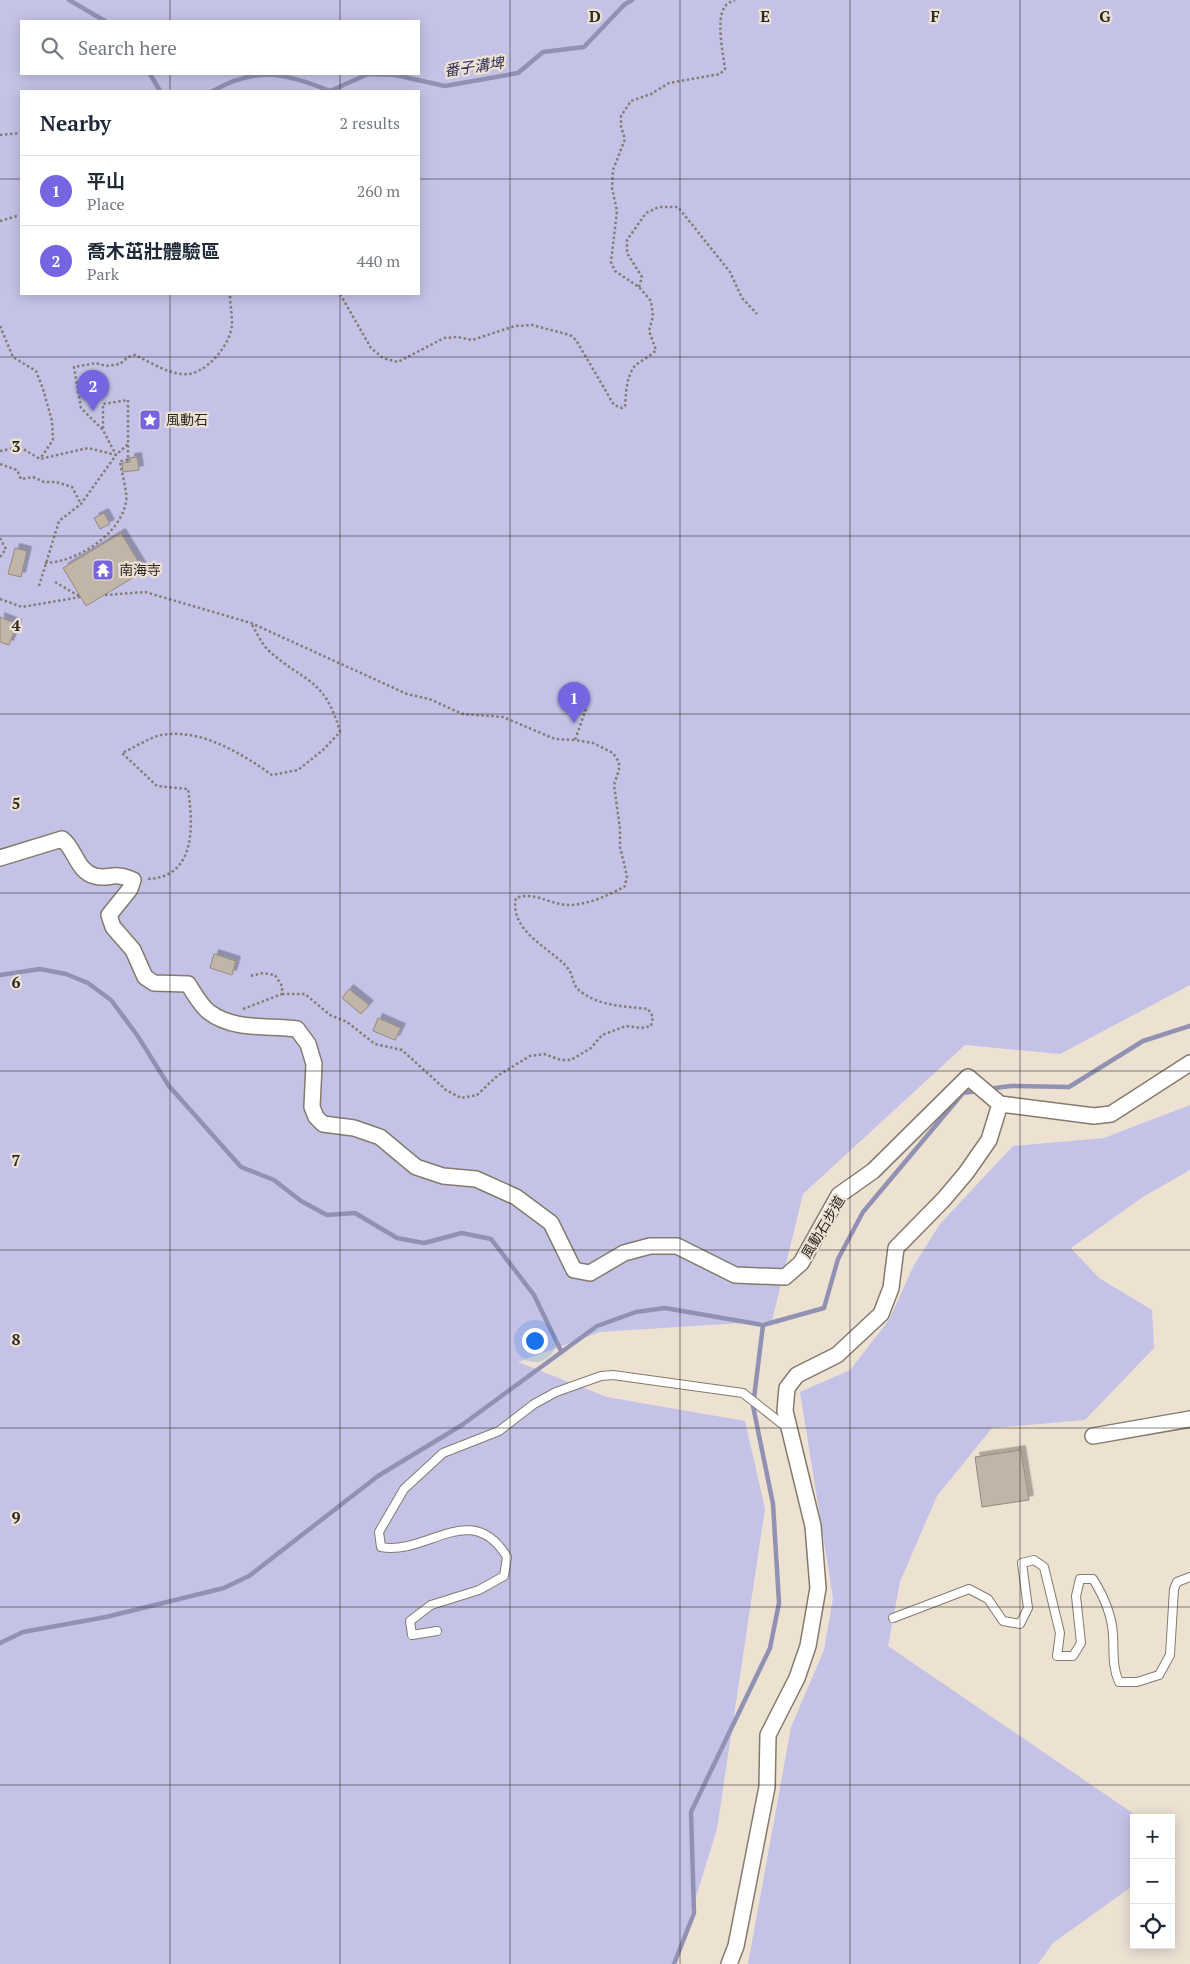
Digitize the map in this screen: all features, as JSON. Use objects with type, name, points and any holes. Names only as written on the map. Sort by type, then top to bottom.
[{"type":"street","points":[[0,858],[62,839],[70,845],[76,859],[85,870],[95,876],[120,874],[133,880]]},
{"type":"street","name":"風動石步道","points":[[133,880],[130,890],[109,914],[113,927],[133,950],[145,977],[154,983],[188,984],[208,1011],[218,1017],[246,1026],[297,1029],[308,1044],[314,1064],[312,1107],[316,1117],[323,1124],[354,1128],[380,1137],[416,1167],[443,1176],[476,1179],[516,1197],[551,1224],[574,1270],[590,1273],[624,1253],[650,1246],[677,1246],[735,1275],[785,1276],[801,1263],[839,1195],[873,1171],[968,1077],[1000,1104]]},
{"type":"street","points":[[729,1964],[736,1946],[767,1786],[768,1735],[797,1678],[805,1654],[818,1588],[813,1526],[785,1411],[787,1388],[797,1375],[837,1355],[881,1314],[891,1288],[896,1248],[944,1199],[966,1173],[989,1140],[1000,1104],[1094,1116],[1111,1114],[1190,1063]]},
{"type":"street","points":[[1092,1436],[1190,1419]]},
{"type":"lane","points":[[437,1631],[412,1635],[410,1621],[431,1605],[479,1590],[504,1576],[507,1557],[498,1543],[472,1529],[456,1530],[394,1549],[380,1546],[379,1532],[404,1489],[443,1453],[498,1431],[534,1404],[556,1392],[600,1376],[613,1375],[745,1394],[789,1429]]},
{"type":"lane","points":[[893,1618],[970,1589],[988,1599],[1003,1621],[1020,1624],[1028,1608],[1022,1563],[1034,1560],[1044,1567],[1056,1614],[1060,1633],[1057,1656],[1073,1656],[1081,1642],[1076,1596],[1080,1579],[1093,1579],[1102,1593],[1113,1632],[1114,1672],[1119,1682],[1137,1682],[1159,1675],[1170,1655],[1174,1588],[1177,1582],[1190,1578]]},
{"type":"path","points":[[341,295],[371,348],[382,358],[398,362],[444,338],[457,337],[472,340],[515,326],[532,325],[570,335],[576,340],[614,405],[622,408],[624,406],[626,386],[634,366],[648,359],[656,350],[649,331],[653,316],[651,301],[640,287],[615,271],[611,262],[617,211],[612,188],[613,170],[625,138],[621,127],[621,116],[631,101],[651,94],[669,83],[720,74],[725,70],[722,11],[726,5],[735,0]]},
{"type":"path","points":[[0,135],[20,133]]},
{"type":"path","points":[[640,287],[642,277],[627,252],[627,240],[646,213],[659,207],[678,207],[730,272],[742,298],[756,314]]},
{"type":"path","points":[[0,221],[17,216]]},
{"type":"path","points":[[116,455],[103,430],[81,408],[74,367],[96,363],[106,366],[120,364],[128,357],[135,355],[182,375],[201,369],[214,361],[230,332],[230,295]]},
{"type":"path","points":[[0,326],[13,357],[36,372],[43,388],[52,421],[53,440],[40,459]]},
{"type":"path","points":[[45,563],[62,562],[89,548],[116,529],[127,502],[120,460],[128,460],[128,400],[103,404],[103,430]]},
{"type":"path","points":[[39,586],[59,521],[81,504],[116,455],[129,443]]},
{"type":"path","points":[[0,451],[20,447],[40,459],[88,448],[116,455]]},
{"type":"path","points":[[0,464],[18,470],[22,480],[33,477],[44,482],[56,482],[72,487],[81,504]]},
{"type":"path","points":[[0,538],[6,549],[0,557]]},
{"type":"path","points":[[0,599],[22,607],[80,597],[55,582]]},
{"type":"path","points":[[106,595],[146,592],[251,623],[407,694],[429,699],[464,714],[503,717],[555,739],[593,743],[613,753],[619,762],[619,770],[614,784],[620,828],[620,847],[627,876],[625,886],[592,900],[569,905],[529,896],[516,898],[514,906],[527,934],[568,968],[575,988],[593,999],[648,1009],[653,1017],[651,1026],[641,1028],[626,1026],[602,1036],[592,1048],[571,1060],[561,1060],[544,1054],[530,1056],[497,1076],[477,1096],[460,1098],[446,1090],[402,1050],[375,1044],[348,1022],[330,1015],[305,994],[282,994],[265,1002],[218,1017]]},
{"type":"path","points":[[133,880],[158,879],[178,866],[190,845],[192,819],[188,789],[157,786],[122,753],[160,735],[184,735],[212,741],[251,760],[272,775],[298,770],[323,750],[340,732],[334,708],[318,686],[266,648],[251,623]]},
{"type":"path","points":[[575,740],[586,709]]},
{"type":"path","points":[[250,976],[275,975],[282,986],[282,994]]},
{"type":"shaded area","points":[[0,0],[1190,0],[1190,985],[1060,1054],[965,1045],[803,1194],[772,1321],[600,1332],[518,1362],[607,1397],[745,1421],[765,1509],[717,1829],[675,1964],[0,1964]]},
{"type":"shaded area","points":[[1190,1105],[1190,1170],[1143,1197],[1071,1248],[1099,1278],[1152,1310],[1154,1348],[1085,1420],[992,1428],[937,1496],[900,1582],[888,1646],[1134,1814],[1130,1814],[1130,1888],[1053,1943],[1038,1964],[748,1964],[791,1727],[824,1650],[833,1598],[800,1392],[850,1370],[889,1320],[914,1265],[940,1224],[1013,1146],[1104,1138]]},
{"type":"building","points":[[137,457],[139,470],[123,472],[122,463],[130,462],[130,458]]},
{"type":"building","points":[[104,513],[110,524],[100,529],[94,518]]},
{"type":"building","name":"南海寺","points":[[121,533],[144,571],[86,606],[63,568]]},
{"type":"building","points":[[15,548],[27,551],[21,577],[8,574]]},
{"type":"building","points":[[0,617],[17,624],[9,645],[0,642]]},
{"type":"building","points":[[214,954],[236,961],[232,975],[210,968]]},
{"type":"building","points":[[349,989],[369,1005],[361,1014],[342,998]]},
{"type":"building","points":[[378,1018],[401,1028],[395,1040],[373,1031]]},
{"type":"building","points":[[1021,1450],[1029,1500],[982,1507],[975,1457]]},
{"type":"waterway","name":"番子溝埤","points":[[69,0],[103,20]]},
{"type":"waterway","name":"番子溝埤","points":[[395,75],[445,86],[518,73],[543,52],[584,47],[624,5],[632,0]]},
{"type":"waterway","name":"番子溝埤","points":[[151,75],[159,90]]},
{"type":"waterway","name":"番子溝埤","points":[[215,90],[229,83],[257,75]]},
{"type":"waterway","name":"番子溝埤","points":[[257,75],[271,75]]},
{"type":"waterway","name":"番子溝埤","points":[[271,75],[285,76],[327,90]]},
{"type":"waterway","name":"番子溝埤","points":[[332,90],[366,75]]},
{"type":"waterway","points":[[0,975],[40,969],[66,974],[88,983],[111,1000],[137,1035],[169,1086],[241,1167],[274,1180],[301,1201],[327,1215],[355,1213],[397,1238],[424,1243],[462,1233],[491,1239],[534,1295],[561,1351]]},
{"type":"waterway","points":[[987,1089],[1011,1086],[1069,1087],[1143,1041],[1190,1026]]},
{"type":"waterway","points":[[0,1643],[23,1632],[106,1617],[224,1588],[249,1576],[378,1476],[462,1425],[597,1326],[636,1312],[665,1308],[763,1325],[824,1308],[838,1259],[863,1212],[963,1093],[977,1091]]},
{"type":"waterway","points":[[674,1964],[694,1913],[691,1812],[770,1648],[779,1603],[773,1504],[753,1406],[763,1325]]},
{"type":"place","name":"喬木茁壯體驗區","points":[[93,411]]},
{"type":"place","name":"風動石","points":[[150,420]]},
{"type":"place","name":"南海寺","points":[[103,570]]},
{"type":"place","name":"平山","points":[[574,723]]}]
